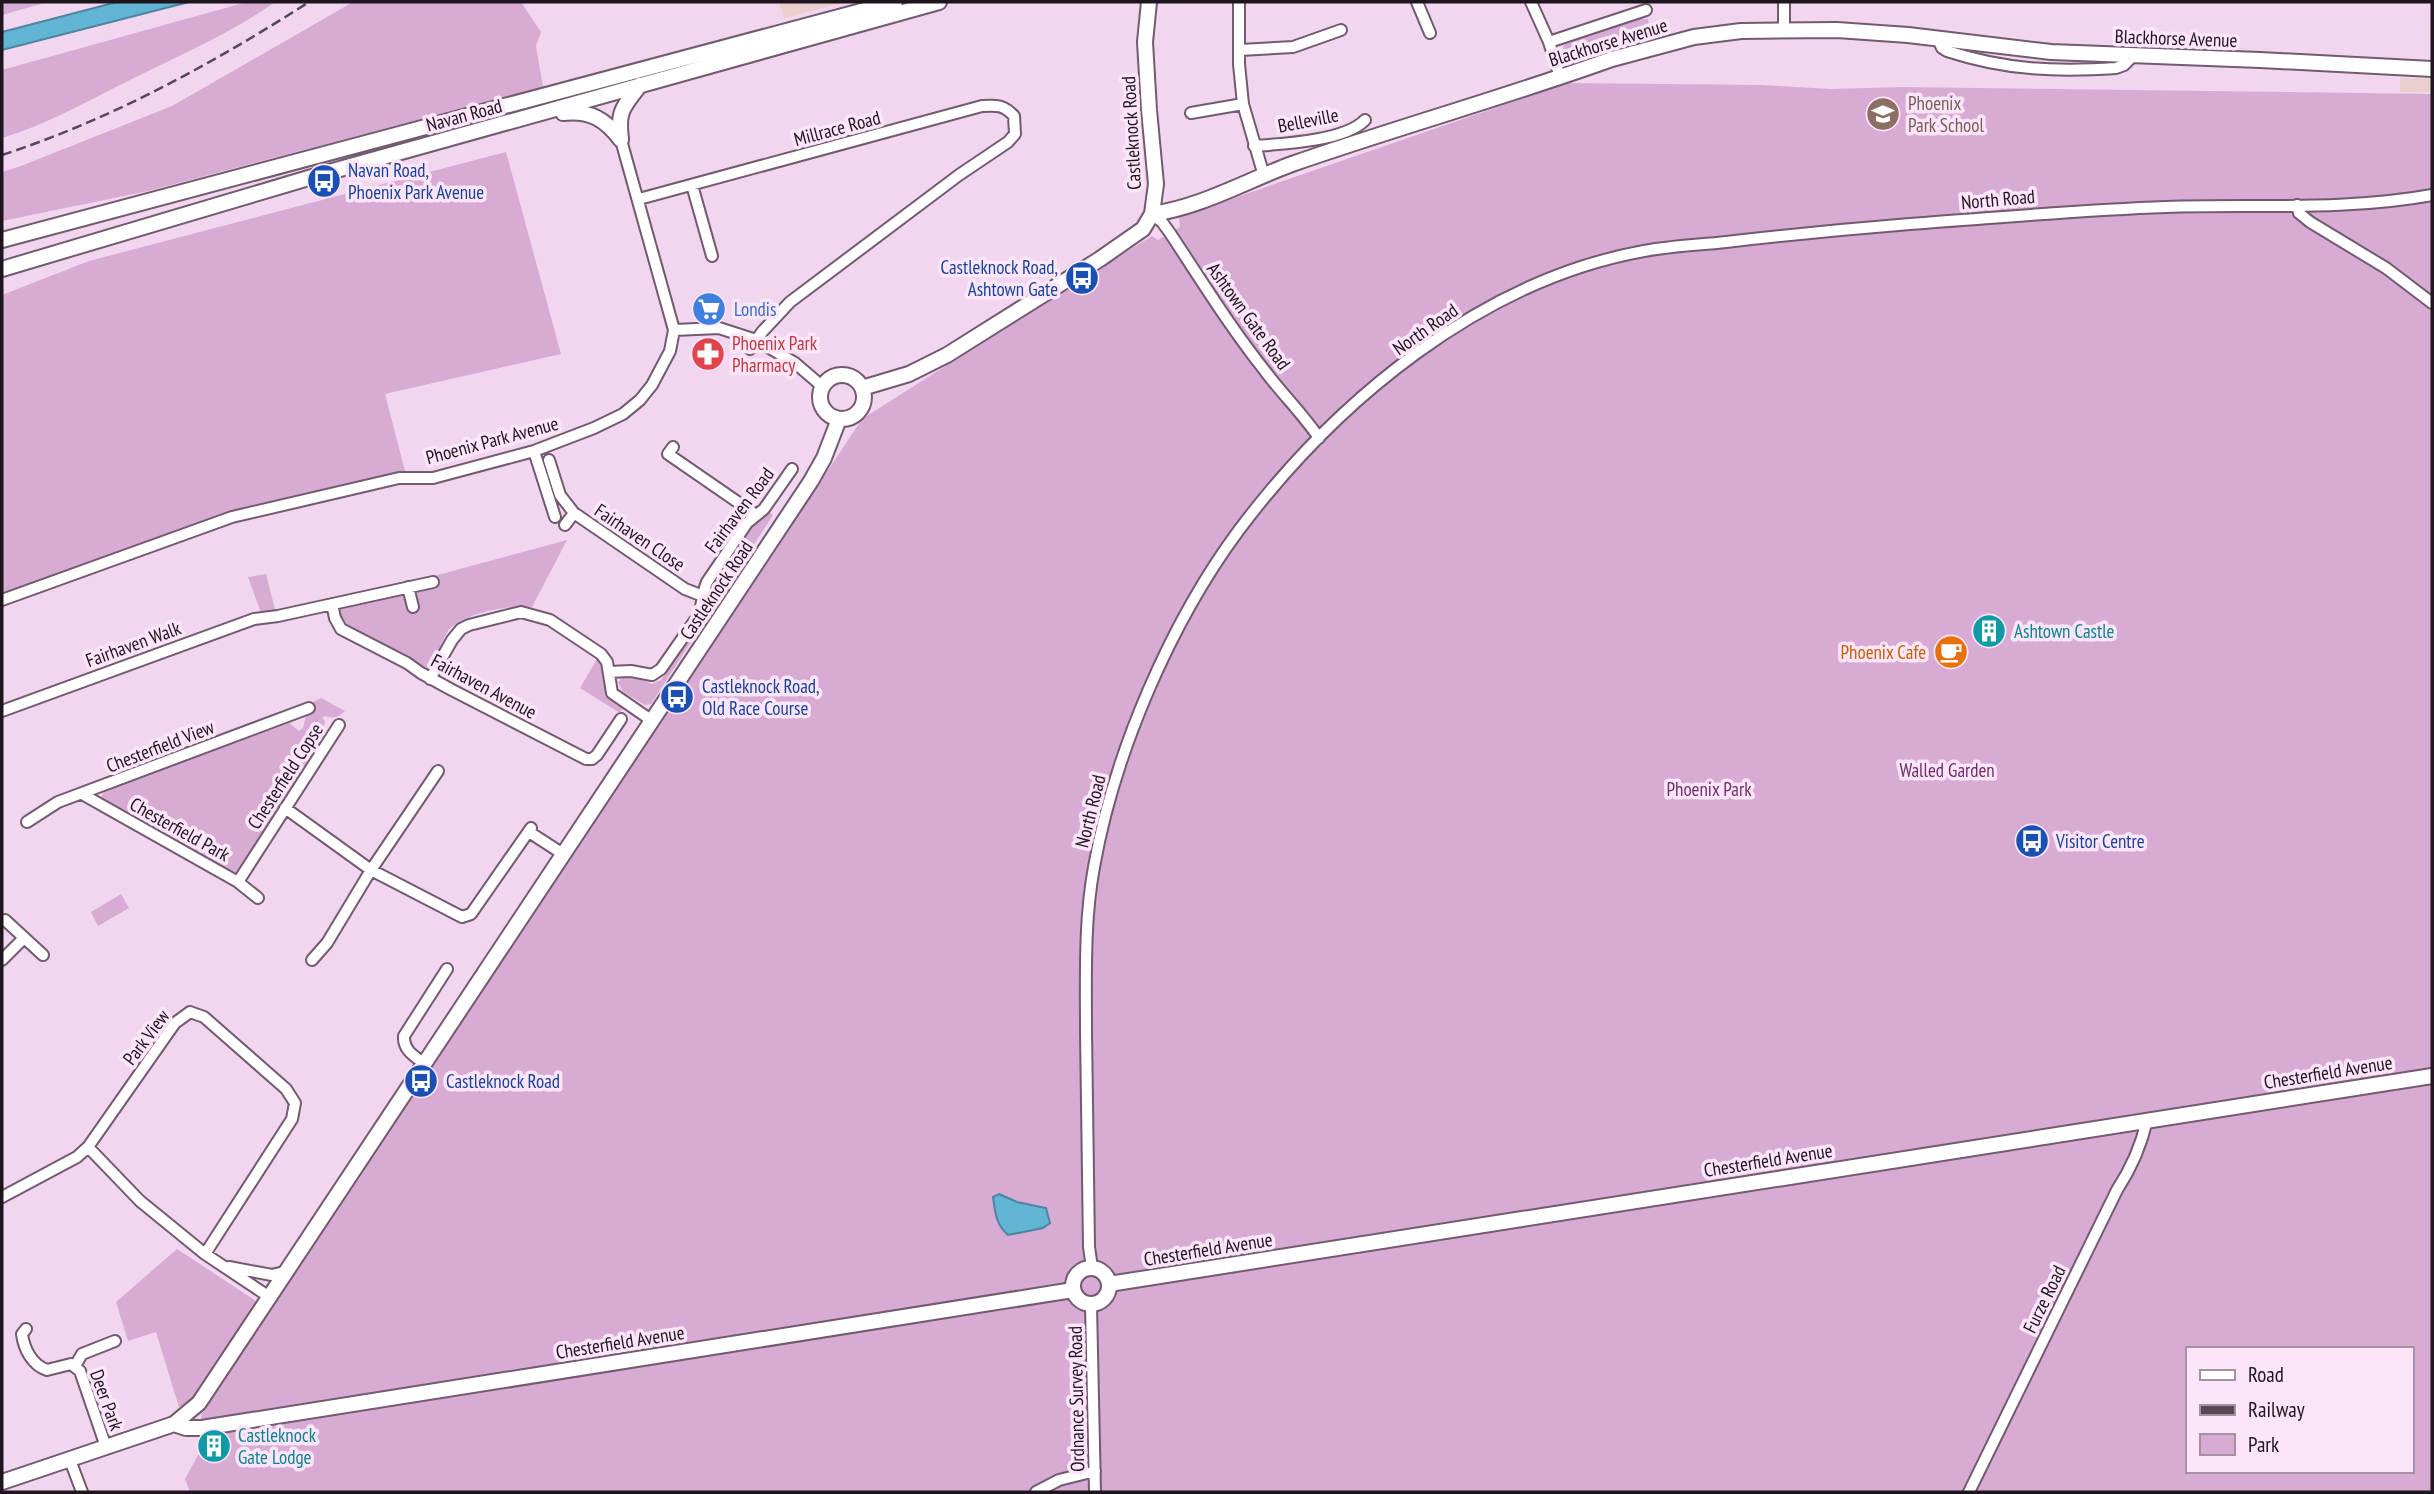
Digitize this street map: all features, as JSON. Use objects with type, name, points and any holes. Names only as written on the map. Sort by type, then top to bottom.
[{"type":"main road","name":"Navan Road","points":[[2,240],[895,2]]},
{"type":"main road","name":"Navan Road","points":[[2,269],[322,174],[939,2]]},
{"type":"main road","name":"Castleknock Road","points":[[862,388],[909,374],[947,355],[1143,229],[1152,214],[1156,184],[1145,42],[1149,2]]},
{"type":"main road","name":"Blackhorse Avenue","points":[[1152,214],[1168,211],[1290,165],[1652,46],[1694,37],[1784,29],[1837,30],[1938,38],[2050,52],[2432,69]]},
{"type":"main road","points":[[621,140],[618,122],[622,108],[641,84]]},
{"type":"main road","points":[[529,117],[570,112],[587,113],[599,117],[621,140]]},
{"type":"main road","points":[[2,232],[172,194]]},
{"type":"main road","points":[[2,279],[145,227]]},
{"type":"main road","points":[[840,376],[853,378],[862,388],[864,401],[852,417],[839,419],[822,407],[820,400],[823,387],[827,381],[840,376]]},
{"type":"main road","name":"Castleknock Road","points":[[2,1482],[174,1424],[199,1403],[811,481],[824,458],[839,419]]},
{"type":"main road","name":"Chesterfield Avenue","points":[[1110,1284],[2432,1076]]},
{"type":"main road","points":[[1092,1268],[1105,1275],[1110,1289],[1104,1299],[1091,1305],[1078,1300],[1073,1290],[1077,1274],[1092,1268]]},
{"type":"main road","name":"Chesterfield Avenue","points":[[174,1424],[186,1428],[202,1428],[1073,1290]]},
{"type":"street","name":"Belleville","points":[[1239,2],[1242,104],[1264,176]]},
{"type":"street","points":[[1531,2],[1549,42],[1560,77]]},
{"type":"street","points":[[1784,2],[1784,29]]},
{"type":"street","points":[[1421,3],[1430,33]]},
{"type":"street","points":[[1549,42],[1647,10]]},
{"type":"street","points":[[1240,50],[1293,47],[1341,30]]},
{"type":"street","points":[[1191,113],[1242,104]]},
{"type":"street","name":"Millrace Road","points":[[639,199],[985,106],[1007,108],[1014,116],[1015,134],[1008,142],[959,175],[790,302],[753,345]]},
{"type":"street","name":"Belleville","points":[[1254,146],[1304,142],[1355,128],[1365,120]]},
{"type":"street","points":[[621,140],[674,330],[719,328],[795,363],[823,387]]},
{"type":"street","points":[[692,185],[712,256]]},
{"type":"street","name":"North Road","points":[[1092,1268],[1089,1247],[1086,998],[1088,914],[1102,822],[1124,754],[1186,614],[1240,530],[1319,438],[1395,370],[1433,341],[1485,309],[1535,283],[1614,258],[1646,251],[1785,235],[2069,210],[2372,203],[2432,195]]},
{"type":"street","points":[[2297,205],[2299,213],[2310,222],[2386,268],[2432,303]]},
{"type":"street","name":"Ashtown Gate Road","points":[[1152,214],[1170,233],[1221,312],[1266,373],[1303,414],[1319,438]]},
{"type":"street","name":"Phoenix Park Avenue","points":[[2,600],[232,517],[399,478],[433,478],[534,451],[604,423],[623,414],[640,400],[662,368],[670,351],[674,330]]},
{"type":"street","points":[[673,447],[668,454],[755,514]]},
{"type":"street","points":[[534,451],[555,517]]},
{"type":"street","name":"Fairhaven Close","points":[[549,460],[561,495],[574,513],[685,589],[703,596]]},
{"type":"street","name":"Fairhaven Road","points":[[609,672],[631,671],[646,675],[656,673],[698,617],[707,582],[755,514],[764,509],[792,469]]},
{"type":"street","points":[[565,525],[574,513]]},
{"type":"street","points":[[332,604],[433,582]]},
{"type":"street","points":[[408,587],[413,607]]},
{"type":"street","name":"Fairhaven Walk","points":[[2,711],[254,620],[332,604]]},
{"type":"street","name":"Fairhaven Avenue","points":[[332,604],[341,629],[407,663],[430,679],[586,760],[597,755],[621,719]]},
{"type":"street","points":[[430,679],[461,629],[521,612],[550,620],[601,654],[607,662],[612,693],[651,720]]},
{"type":"street","name":"Chesterfield View","points":[[27,822],[47,807],[309,708]]},
{"type":"street","name":"Chesterfield Copse","points":[[238,882],[339,725]]},
{"type":"street","points":[[312,960],[327,943],[371,870],[438,771]]},
{"type":"street","name":"Chesterfield Park","points":[[82,794],[238,882],[258,898]]},
{"type":"street","points":[[285,808],[371,870],[461,917],[471,914],[530,830],[563,854]]},
{"type":"street","points":[[5,920],[43,955]]},
{"type":"street","points":[[2,960],[24,938]]},
{"type":"street","points":[[425,1064],[409,1052],[404,1044],[404,1036],[447,969]]},
{"type":"street","name":"Park View","points":[[89,1147],[175,1023],[190,1012],[204,1017],[286,1089],[295,1103],[292,1119],[205,1254]]},
{"type":"street","name":"Furze Road","points":[[1969,1492],[2117,1190],[2132,1166],[2147,1120]]},
{"type":"street","points":[[2,1197],[77,1157],[89,1147],[140,1200],[205,1254],[271,1298]]},
{"type":"street","points":[[223,1266],[272,1275],[288,1271]]},
{"type":"street","name":"Ordnance Survey Road","points":[[1091,1305],[1095,1492]]},
{"type":"street","name":"Deer Park","points":[[26,1329],[22,1334],[24,1345],[33,1361],[42,1369],[66,1364],[75,1366],[80,1371],[106,1447]]},
{"type":"street","name":"Deer Park","points":[[75,1366],[82,1354],[115,1341]]},
{"type":"street","points":[[70,1460],[82,1492]]},
{"type":"street","points":[[1036,1492],[1059,1480],[1095,1471]]},
{"type":"shaded area","points":[[779,2],[846,2],[784,18]]},
{"type":"shaded area","points":[[2400,78],[2432,79],[2432,92],[2400,92]]},
{"type":"green space","points":[[2,2],[44,2],[44,3],[2,15]]},
{"type":"green space","points":[[247,2],[275,2],[201,45],[64,113],[2,138],[2,70]]},
{"type":"green space","points":[[353,2],[521,2],[541,32],[536,46],[543,87],[148,191],[2,221],[2,172],[172,106]]},
{"type":"green space","points":[[1635,19],[1648,19],[1649,28],[1644,37],[1625,35],[1594,46],[1579,55],[1563,54],[1564,41]]},
{"type":"green space","name":"Phoenix Park","points":[[1567,83],[1761,85],[1832,89],[1902,87],[2432,94],[2432,1492],[190,1492],[185,1479],[203,1446],[201,1415],[862,419],[991,337],[1027,310],[1039,306],[1152,236],[1158,240],[1180,227],[1179,217]]},
{"type":"green space","points":[[506,152],[561,354],[385,394],[405,471],[232,512],[2,596],[2,295],[89,261]]},
{"type":"green space","points":[[769,512],[773,515],[651,704],[645,705],[623,692],[618,682],[622,678],[639,679],[652,684],[661,680],[705,616],[710,590],[756,522]]},
{"type":"green space","points":[[567,540],[532,607],[487,611],[464,619],[448,631],[427,670],[423,671],[386,646],[343,625],[338,612],[343,605],[403,593],[415,595],[418,589],[432,585],[434,576]]},
{"type":"green space","points":[[266,574],[276,613],[261,613],[248,577]]},
{"type":"green space","points":[[597,659],[606,689],[613,700],[623,708],[620,713],[580,688]]},
{"type":"green space","points":[[321,698],[345,711],[336,717],[322,718],[325,721],[322,738],[241,870],[233,873],[101,799],[107,789],[289,723],[299,731],[303,728],[306,716],[316,710],[313,702]]},
{"type":"green space","points":[[121,894],[129,908],[98,926],[91,912]]},
{"type":"green space","points":[[177,1249],[256,1301],[255,1308],[200,1391],[192,1401],[179,1407],[156,1332],[128,1341],[116,1302]]},
{"type":"water","points":[[117,2],[189,2],[2,50],[2,32]]},
{"type":"water","points":[[999,1194],[1017,1202],[1046,1208],[1050,1223],[1043,1228],[1008,1235],[995,1213],[993,1197]]},
{"type":"railway","points":[[2,155],[43,141],[122,107],[236,47],[309,2]]},
{"type":"place","name":"Phoenix Park School","points":[[1883,114]]},
{"type":"place","name":"Navan Road, Phoenix Park Avenue","points":[[324,181]]},
{"type":"place","name":"Castleknock Road, Ashtown Gate","points":[[1082,278]]},
{"type":"place","name":"Londis","points":[[709,309]]},
{"type":"place","name":"Phoenix Park Pharmacy","points":[[708,354]]},
{"type":"place","name":"Ashtown Castle","points":[[1989,631]]},
{"type":"place","name":"Phoenix Cafe","points":[[1951,652]]},
{"type":"place","name":"Castleknock Road, Old Race Course","points":[[677,697]]},
{"type":"place","name":"Visitor Centre","points":[[2032,841]]},
{"type":"place","name":"Castleknock Road","points":[[421,1081]]},
{"type":"place","name":"Castleknock Gate Lodge","points":[[214,1446]]},
{"type":"park label","name":"Walled Garden","points":[[1947,770]]}]
